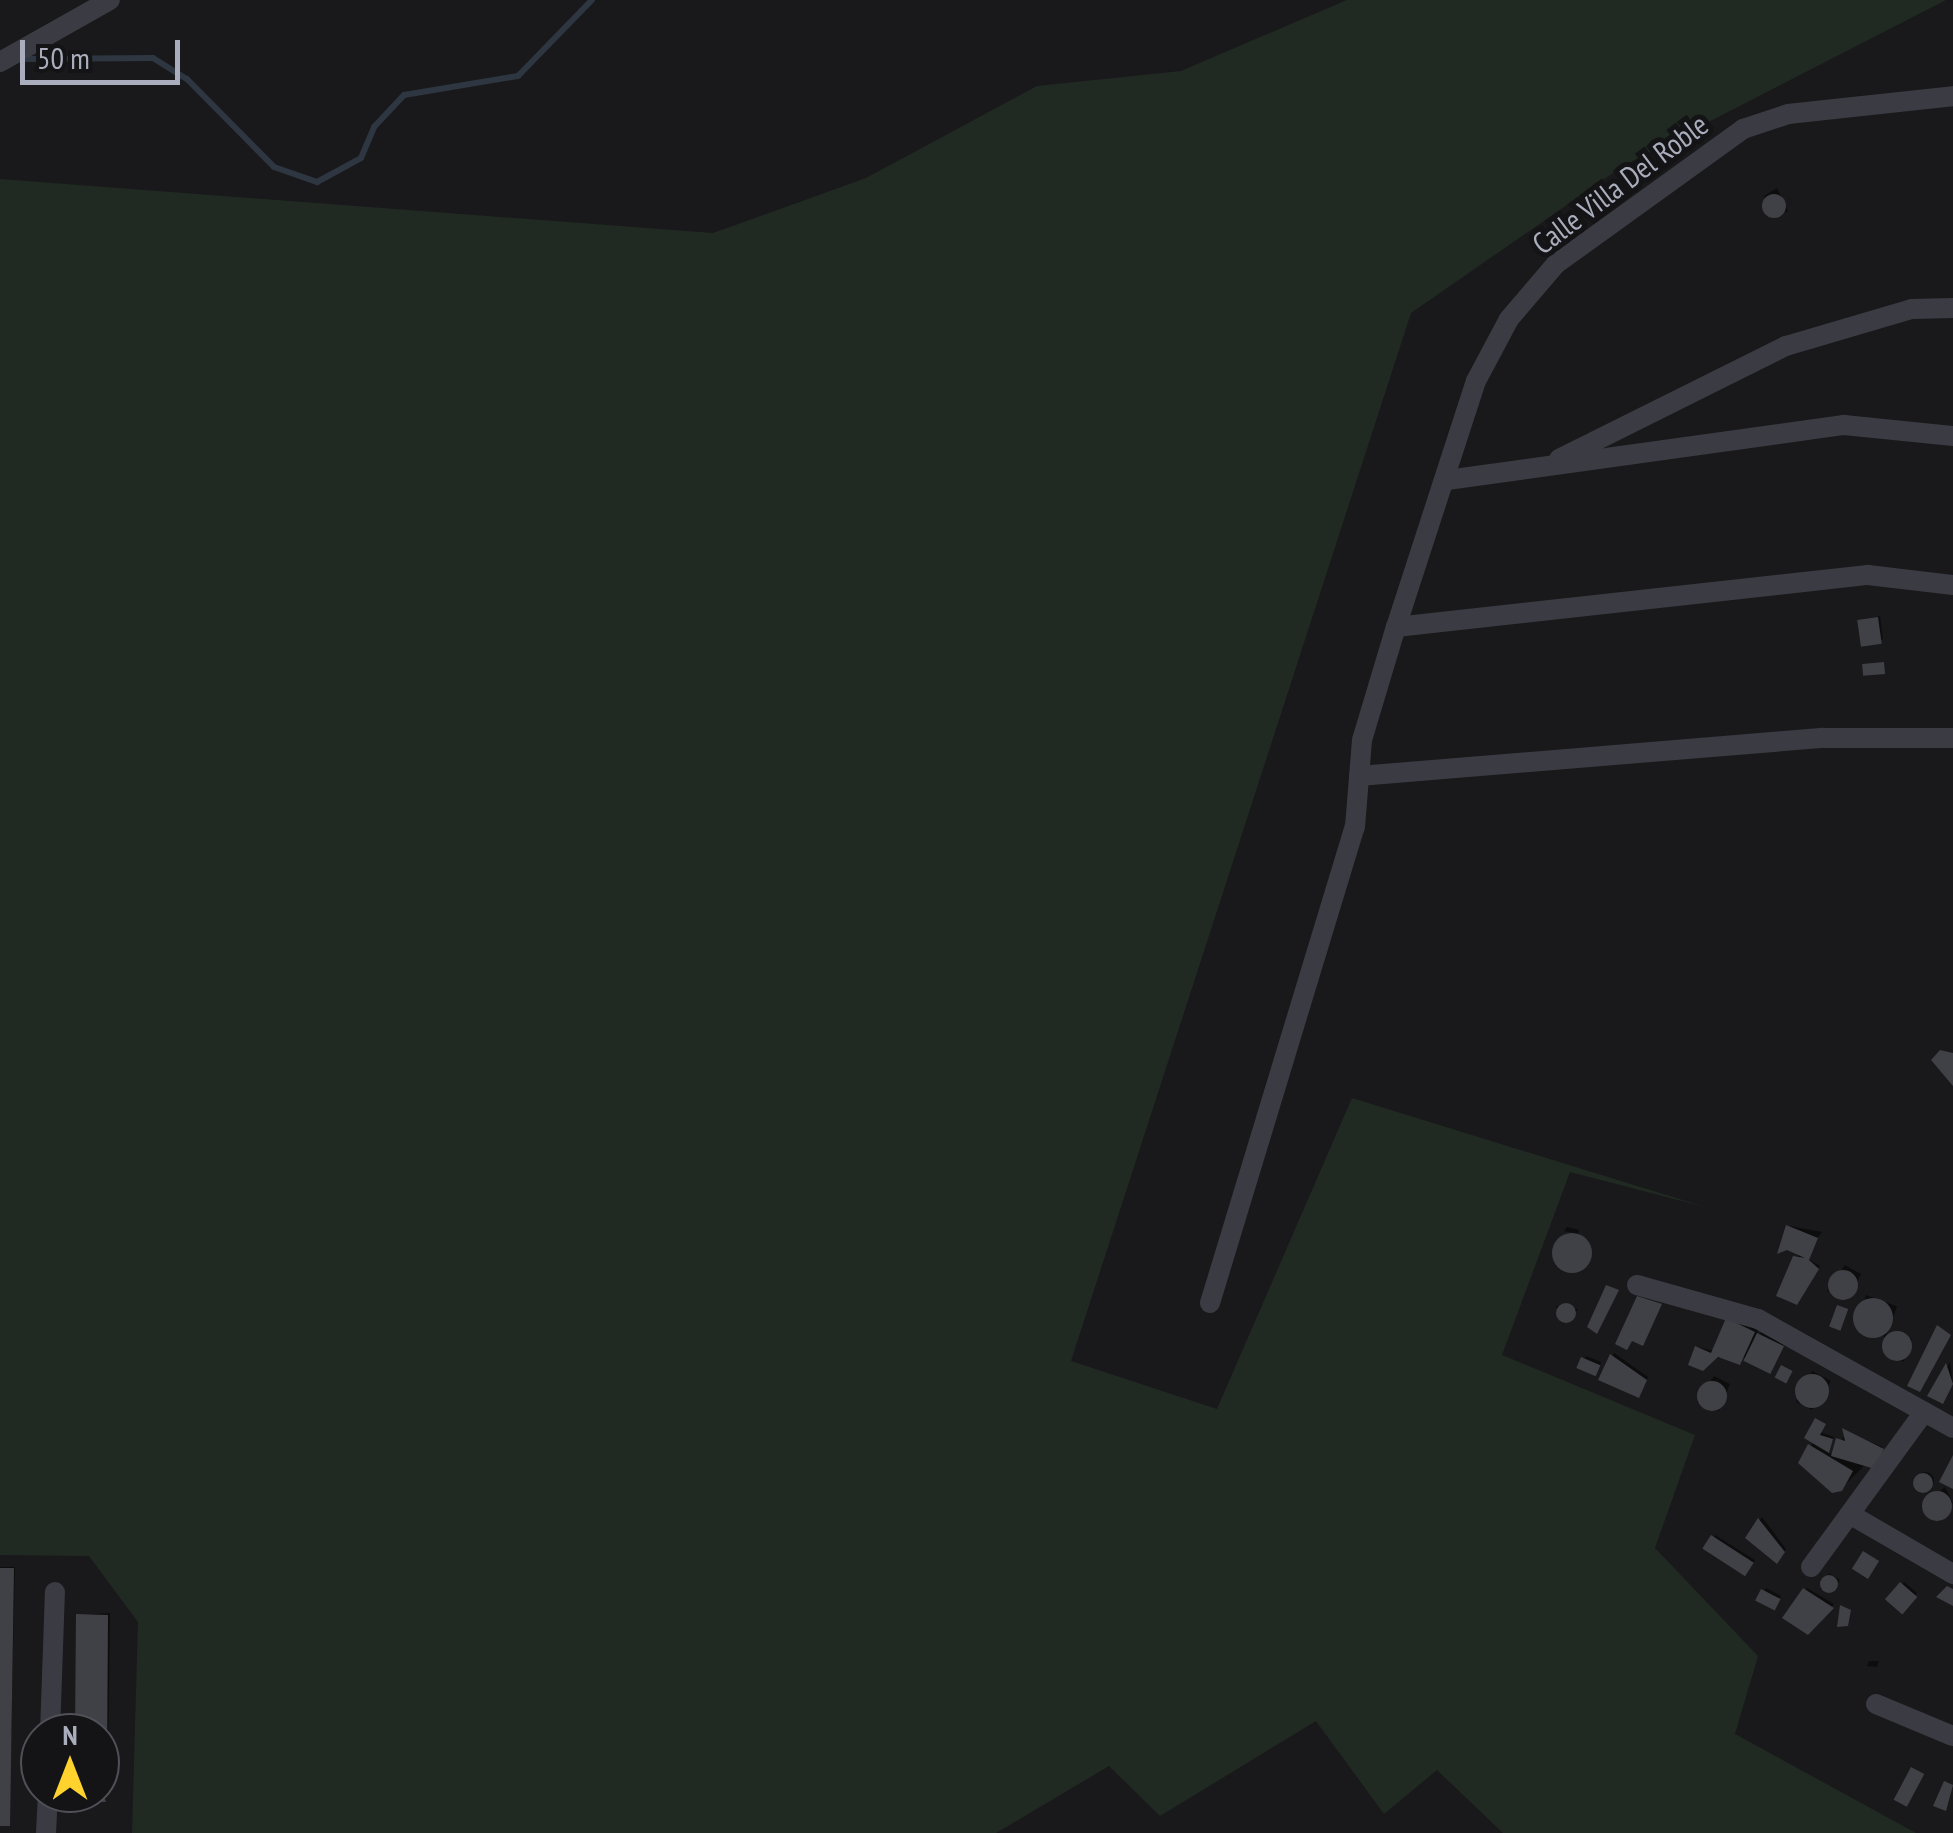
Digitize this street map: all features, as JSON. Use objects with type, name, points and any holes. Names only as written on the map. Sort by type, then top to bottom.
[{"type":"street","points":[[0,62],[110,0]]},
{"type":"street","name":"Calle Villa Del Roble","points":[[1210,1302],[1355,827],[1359,776],[1396,627],[1447,480],[1476,381],[1509,319],[1556,264],[1612,220],[1743,130],[1788,114],[1953,96]]},
{"type":"street","points":[[1544,467],[1786,346],[1912,309],[1953,308]]},
{"type":"street","points":[[1447,480],[1844,425],[1953,436]]},
{"type":"street","points":[[1396,627],[1868,576],[1953,585]]},
{"type":"street","points":[[1359,776],[1823,738],[1953,738]]},
{"type":"street","points":[[1637,1285],[1758,1319],[1953,1428]]},
{"type":"street","points":[[1811,1567],[1853,1516],[1924,1412]]},
{"type":"street","points":[[1853,1516],[1953,1574]]},
{"type":"street","points":[[51,1713],[55,1592]]},
{"type":"street","points":[[1876,1704],[1953,1736]]},
{"type":"shaded area","points":[[1347,0],[1946,0],[1623,166],[1411,313],[1071,1361],[1217,1409],[1352,1098],[1705,1207],[1570,1172],[1502,1355],[1695,1435],[1655,1548],[1758,1656],[1735,1734],[1916,1833],[1503,1833],[1437,1770],[1384,1814],[1316,1721],[1160,1816],[1109,1766],[996,1833],[132,1833],[138,1622],[89,1556],[0,1555],[0,179],[713,233],[866,178],[1037,86],[1181,71]]},
{"type":"building","points":[[1774,194],[1783,197],[1783,215],[1774,218],[1765,215],[1762,206],[1765,197]]},
{"type":"building","points":[[1878,617],[1882,644],[1861,647],[1857,620]]},
{"type":"building","points":[[1884,662],[1885,674],[1863,676],[1862,664]]},
{"type":"building","points":[[1940,1050],[1953,1053],[1953,1086],[1931,1060]]},
{"type":"building","points":[[1786,1225],[1818,1238],[1809,1260],[1819,1269],[1797,1305],[1776,1296],[1793,1256],[1805,1258],[1787,1250],[1777,1254]]},
{"type":"building","points":[[1572,1233],[1586,1239],[1592,1253],[1586,1267],[1572,1273],[1558,1267],[1552,1253],[1558,1239]]},
{"type":"building","points":[[1843,1270],[1854,1274],[1858,1285],[1854,1296],[1843,1300],[1832,1296],[1828,1285],[1832,1274]]},
{"type":"building","points":[[1606,1285],[1619,1290],[1597,1334],[1587,1327]]},
{"type":"building","points":[[1637,1296],[1662,1304],[1643,1346],[1632,1341],[1627,1350],[1615,1344]]},
{"type":"building","points":[[1873,1298],[1887,1304],[1893,1318],[1887,1332],[1873,1338],[1859,1332],[1853,1318],[1859,1304]]},
{"type":"building","points":[[1566,1303],[1576,1313],[1566,1323],[1556,1313]]},
{"type":"building","points":[[1837,1305],[1848,1309],[1840,1331],[1829,1327]]},
{"type":"building","points":[[1726,1318],[1755,1332],[1740,1365],[1718,1357],[1703,1371],[1688,1365],[1695,1346],[1711,1353]]},
{"type":"building","points":[[1937,1325],[1951,1335],[1920,1392],[1907,1386]]},
{"type":"building","points":[[1897,1331],[1908,1335],[1912,1346],[1908,1357],[1897,1361],[1886,1357],[1882,1346],[1886,1335]]},
{"type":"building","points":[[1757,1333],[1784,1346],[1770,1374],[1743,1361]]},
{"type":"building","points":[[1610,1354],[1647,1380],[1639,1398],[1598,1380]]},
{"type":"building","points":[[1581,1357],[1600,1365],[1596,1376],[1576,1368]]},
{"type":"building","points":[[1946,1363],[1953,1384],[1943,1404],[1927,1396]]},
{"type":"building","points":[[1781,1365],[1793,1371],[1786,1383],[1775,1377]]},
{"type":"building","points":[[1812,1374],[1824,1379],[1829,1391],[1824,1403],[1812,1408],[1800,1403],[1795,1391],[1800,1379]]},
{"type":"building","points":[[1712,1381],[1723,1385],[1727,1396],[1723,1407],[1712,1411],[1701,1407],[1697,1396],[1701,1385]]},
{"type":"building","points":[[1815,1418],[1826,1424],[1820,1435],[1833,1439],[1829,1453],[1804,1438]]},
{"type":"building","points":[[1842,1428],[1884,1449],[1875,1469],[1831,1456],[1836,1438],[1845,1441]]},
{"type":"building","points":[[1808,1444],[1853,1471],[1842,1491],[1832,1493],[1798,1463]]},
{"type":"building","points":[[1953,1455],[1953,1489],[1939,1482]]},
{"type":"building","points":[[1923,1473],[1933,1483],[1923,1493],[1913,1483]]},
{"type":"building","points":[[1937,1491],[1948,1495],[1952,1506],[1948,1517],[1937,1521],[1926,1517],[1922,1506],[1926,1495]]},
{"type":"building","points":[[1758,1518],[1785,1552],[1777,1564],[1745,1538]]},
{"type":"building","points":[[1711,1535],[1754,1563],[1745,1576],[1702,1548]]},
{"type":"building","points":[[1863,1551],[1879,1561],[1868,1579],[1852,1569]]},
{"type":"building","points":[[0,1568],[14,1568],[10,1826],[0,1826]]},
{"type":"building","points":[[1829,1575],[1838,1584],[1829,1593],[1820,1584]]},
{"type":"building","points":[[1900,1582],[1917,1597],[1902,1614],[1885,1599]]},
{"type":"building","points":[[1947,1586],[1953,1589],[1953,1606],[1936,1597]]},
{"type":"building","points":[[1803,1588],[1834,1608],[1808,1635],[1782,1618]]},
{"type":"building","points":[[1761,1589],[1781,1599],[1775,1611],[1755,1601]]},
{"type":"building","points":[[1840,1605],[1851,1610],[1848,1626],[1837,1627]]},
{"type":"building","points":[[76,1614],[108,1615],[107,1713],[75,1713]]},
{"type":"building","points":[[1911,1767],[1924,1774],[1907,1807],[1894,1800]]},
{"type":"building","points":[[1944,1781],[1953,1785],[1946,1811],[1933,1806]]},
{"type":"waterway","points":[[21,59],[153,58],[187,79],[274,167],[317,182],[361,158],[374,127],[404,95],[518,76],[592,0]]}]
